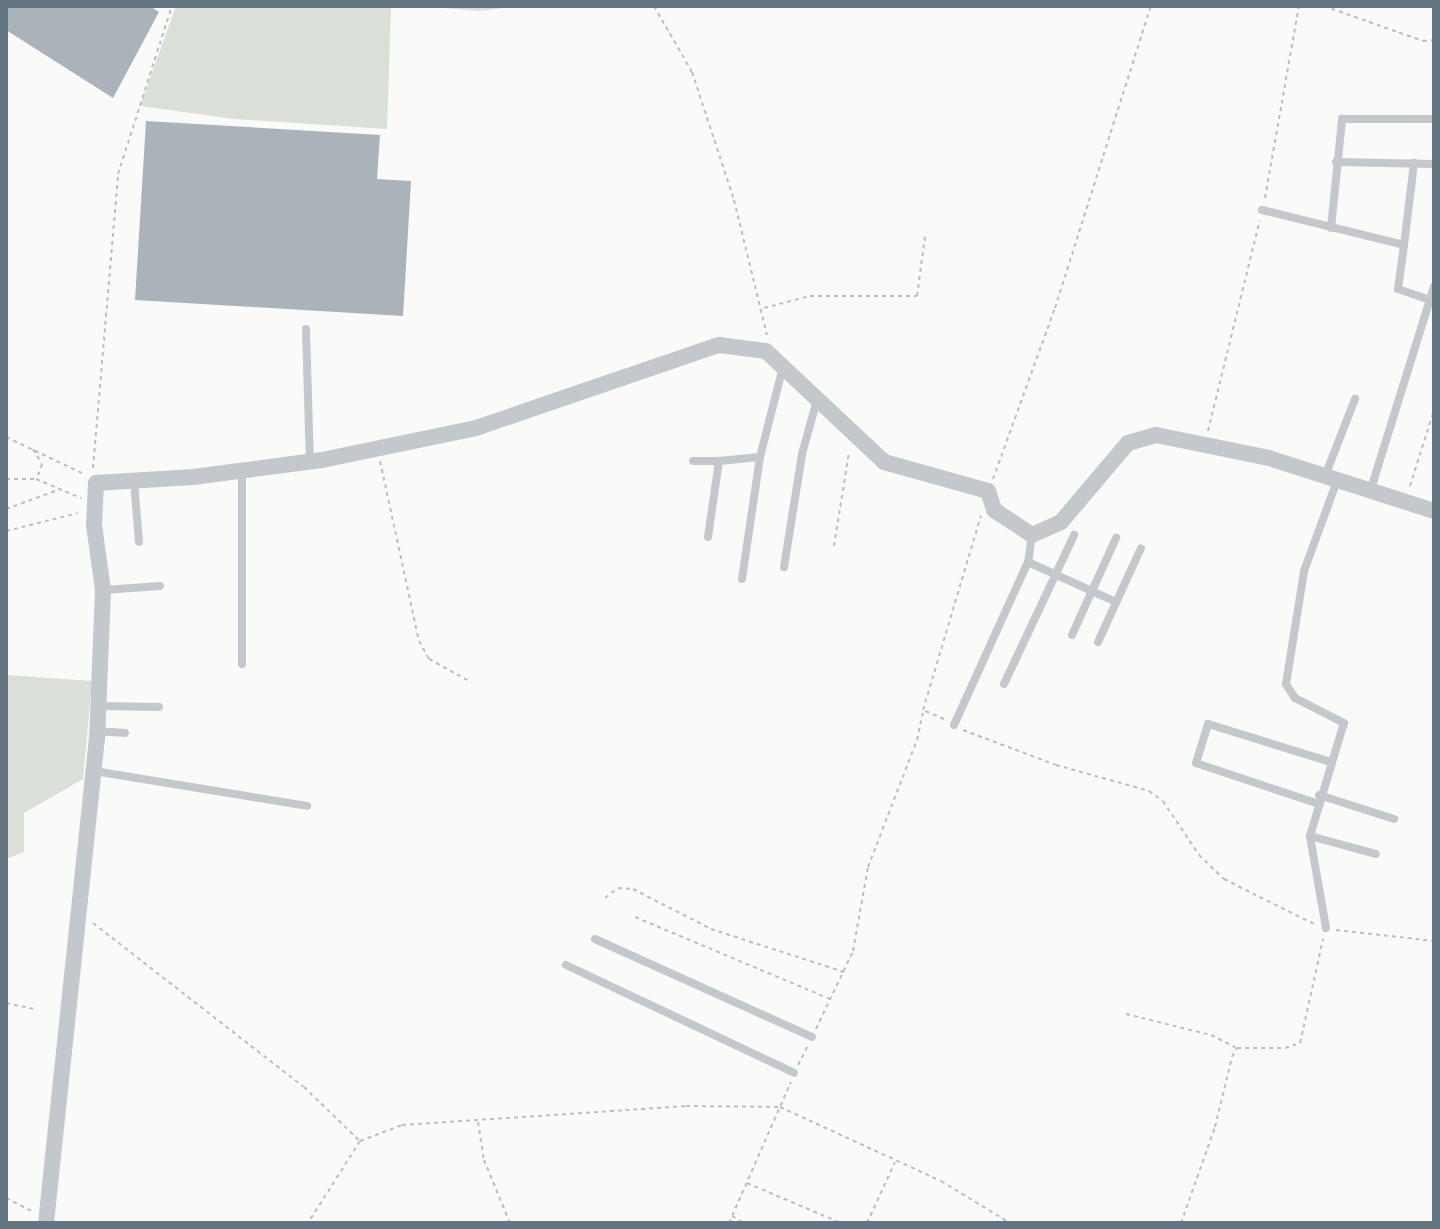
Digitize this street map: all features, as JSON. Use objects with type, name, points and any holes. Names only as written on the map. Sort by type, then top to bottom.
[{"type":"street","points":[[46,1221],[97,731],[103,590],[91,508],[96,483],[310,462],[476,428],[635,377],[693,351],[719,345],[766,351],[785,364],[855,436],[902,471],[988,491],[994,510],[1032,535],[1061,522],[1128,443],[1156,435],[1205,442],[1434,511]]},
{"type":"lane","points":[[1331,228],[1342,119],[1434,119]]},
{"type":"lane","points":[[1336,162],[1434,164]]},
{"type":"lane","points":[[1414,163],[1398,289],[1430,300]]},
{"type":"lane","points":[[1262,210],[1404,245]]},
{"type":"lane","points":[[1370,492],[1434,286]]},
{"type":"lane","points":[[306,329],[310,462]]},
{"type":"lane","points":[[742,579],[760,457],[785,364]]},
{"type":"lane","points":[[784,567],[802,454],[818,398]]},
{"type":"lane","points":[[1326,928],[1310,836],[1318,799],[1344,723],[1295,698],[1286,684],[1304,571],[1355,399]]},
{"type":"lane","points":[[693,461],[760,457]]},
{"type":"lane","points":[[708,537],[719,461]]},
{"type":"lane","points":[[242,471],[242,664]]},
{"type":"lane","points":[[134,481],[139,542]]},
{"type":"lane","points":[[954,725],[1028,562],[1032,535]]},
{"type":"lane","points":[[1004,684],[1074,535]]},
{"type":"lane","points":[[1072,635],[1116,538]]},
{"type":"lane","points":[[1098,642],[1141,548]]},
{"type":"lane","points":[[1028,562],[1116,602]]},
{"type":"lane","points":[[103,590],[160,586]]},
{"type":"lane","points":[[98,706],[159,707]]},
{"type":"lane","points":[[1331,762],[1208,724],[1196,763],[1394,819]]},
{"type":"lane","points":[[97,731],[125,733]]},
{"type":"lane","points":[[94,771],[307,806]]},
{"type":"lane","points":[[1310,836],[1376,854]]},
{"type":"lane","points":[[595,939],[812,1037]]},
{"type":"lane","points":[[566,965],[794,1073]]},
{"type":"path","points":[[6,437],[91,477],[100,420],[110,220],[136,105],[172,6]]},
{"type":"path","points":[[654,6],[692,72],[764,308],[766,351]]},
{"type":"path","points":[[729,1223],[794,1073],[845,972],[868,867],[917,740],[923,710],[988,491],[1055,308],[1151,6]]},
{"type":"path","points":[[1205,442],[1262,210],[1299,6]]},
{"type":"path","points":[[1324,6],[1423,41],[1434,40]]},
{"type":"path","points":[[764,308],[810,296],[917,296],[925,237]]},
{"type":"path","points":[[1404,502],[1434,410]]},
{"type":"path","points":[[834,546],[841,489],[855,436]]},
{"type":"path","points":[[32,448],[42,464],[36,479]]},
{"type":"path","points":[[378,449],[419,641],[429,659],[469,681]]},
{"type":"path","points":[[6,479],[36,479],[83,499],[91,508],[6,531]]},
{"type":"path","points":[[6,509],[59,490]]},
{"type":"path","points":[[923,710],[995,744],[1149,791],[1163,801],[1199,855],[1224,879],[1326,928],[1434,941]]},
{"type":"path","points":[[605,898],[618,888],[633,889],[711,929],[845,972]]},
{"type":"path","points":[[76,910],[304,1087],[360,1141]]},
{"type":"path","points":[[635,917],[832,1000]]},
{"type":"path","points":[[1126,1014],[1211,1035],[1237,1048],[1285,1048],[1300,1043],[1326,928]]},
{"type":"path","points":[[6,1003],[34,1009]]},
{"type":"path","points":[[1181,1223],[1237,1048]]},
{"type":"path","points":[[308,1223],[360,1141],[402,1125],[686,1106],[780,1107],[895,1160],[1010,1223]]},
{"type":"path","points":[[478,1121],[484,1160],[510,1223]]},
{"type":"path","points":[[867,1223],[895,1160]]},
{"type":"path","points":[[747,1183],[841,1223]]},
{"type":"path","points":[[6,1198],[46,1221]]},
{"type":"path","points":[[732,1216],[744,1223]]},
{"type":"shaded area","points":[[176,6],[397,6],[391,8],[387,129],[234,119],[140,106]]},
{"type":"shaded area","points":[[417,6],[519,6],[480,11]]},
{"type":"shaded area","points":[[6,675],[92,681],[83,779],[24,813],[24,852],[6,859]]},
{"type":"building","points":[[6,6],[150,6],[159,12],[113,98],[6,30]]},
{"type":"building","points":[[146,121],[380,135],[377,179],[411,181],[403,316],[135,300]]}]
